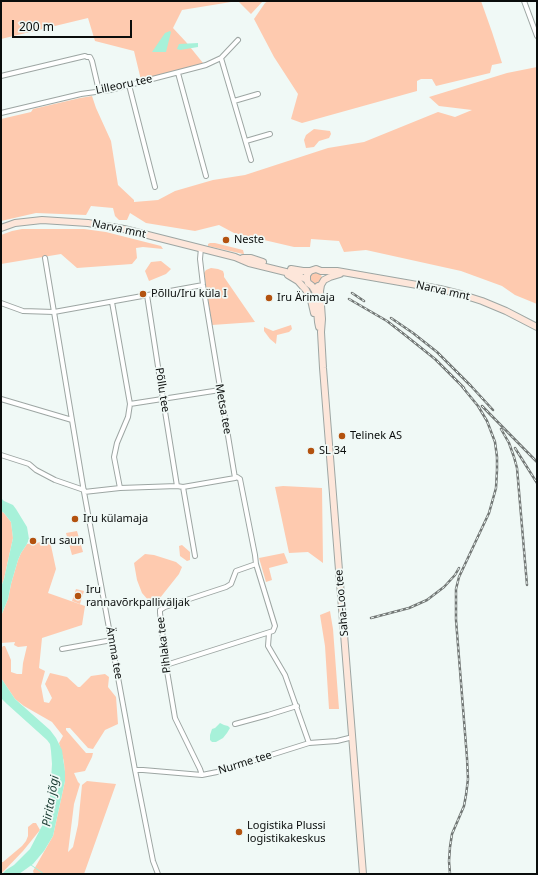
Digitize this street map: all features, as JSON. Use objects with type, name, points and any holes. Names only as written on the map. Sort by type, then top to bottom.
[{"type":"main road","name":"Narva mnt","points":[[1,228],[15,224],[42,220],[88,223],[124,229],[201,248],[235,257],[249,263],[298,275],[307,280],[312,286],[317,287],[333,276],[344,273]]},
{"type":"main road","name":"Narva mnt","points":[[235,257],[251,258],[300,271],[310,271],[316,269],[321,271],[344,273],[414,284],[460,294],[506,311],[537,327]]},
{"type":"main road","points":[[266,267],[292,276],[302,284],[310,299],[318,322]]},
{"type":"main road","points":[[307,280],[307,275],[310,271]]},
{"type":"main road","points":[[321,271],[324,275],[323,283]]},
{"type":"main road","name":"Saha-Loo tee","points":[[323,283],[320,291],[322,320],[321,332],[363,874]]},
{"type":"main road","name":"Saha-Loo tee","points":[[312,286],[316,295],[318,322],[321,332]]},
{"type":"street","points":[[524,1],[537,36]]},
{"type":"street","points":[[532,22],[537,20]]},
{"type":"street","name":"Lilleoru tee","points":[[1,113],[81,94],[110,90],[206,65],[221,58],[238,40]]},
{"type":"street","points":[[1,76],[85,56],[90,57],[92,61],[99,91]]},
{"type":"street","points":[[221,58],[251,160]]},
{"type":"street","points":[[178,73],[206,176]]},
{"type":"street","points":[[129,85],[155,187]]},
{"type":"street","points":[[234,101],[258,94]]},
{"type":"street","points":[[246,141],[270,134]]},
{"type":"street","name":"Metsa tee","points":[[201,248],[200,259],[203,285],[235,478],[240,478],[256,564],[275,626],[273,631],[269,633],[268,646],[285,675],[309,744]]},
{"type":"street","name":"Ämma tee","points":[[45,258],[84,491],[135,770],[150,848],[158,874]]},
{"type":"street","points":[[1,303],[22,311],[54,312],[203,285]]},
{"type":"street","name":"Põllu tee","points":[[147,295],[177,486]]},
{"type":"street","points":[[112,302],[130,404],[128,418],[117,443],[114,458],[120,488]]},
{"type":"street","points":[[130,404],[220,390]]},
{"type":"street","points":[[1,399],[72,420]]},
{"type":"street","points":[[1,455],[29,464],[36,470],[54,480],[84,491],[120,488],[183,487],[235,478]]},
{"type":"street","points":[[183,487],[195,556]]},
{"type":"street","name":"Pihlaka tee","points":[[202,775],[175,718],[166,665],[160,610],[165,607],[226,588],[231,584],[236,571],[256,564]]},
{"type":"street","points":[[166,665],[269,633]]},
{"type":"street","points":[[62,649],[112,640]]},
{"type":"street","points":[[235,724],[296,706]]},
{"type":"street","name":"Nurme tee","points":[[135,770],[202,775],[217,772],[309,744],[337,741],[353,737]]},
{"type":"shaded area","points":[[1,1],[231,2],[182,10],[173,28],[203,63],[176,72],[141,80],[134,51],[95,41],[88,18],[1,39]]},
{"type":"shaded area","points":[[238,1],[263,1],[251,14]]},
{"type":"shaded area","points":[[268,1],[481,1],[502,63],[492,65],[490,73],[436,86],[432,79],[421,79],[417,81],[417,91],[302,123],[291,119],[298,94],[274,57],[254,19]]},
{"type":"shaded area","points":[[537,67],[537,304],[515,295],[502,286],[461,271],[366,250],[344,252],[339,241],[311,239],[310,247],[294,247],[234,233],[219,225],[195,231],[146,223],[130,213],[127,220],[119,220],[115,216],[113,208],[91,206],[86,215],[36,213],[1,221],[1,119],[31,112],[33,109],[92,96],[111,141],[118,185],[134,200],[134,202],[158,200],[175,191],[213,180],[245,175],[328,148],[364,142],[438,112],[455,117],[472,110],[439,106],[429,97],[507,73]]},
{"type":"shaded area","points":[[314,129],[330,131],[331,134],[329,138],[319,141],[314,147],[306,148],[304,140],[306,135]]},
{"type":"shaded area","points":[[22,229],[84,229],[106,232],[161,246],[163,249],[143,247],[136,248],[137,258],[132,264],[77,268],[61,254],[1,264],[1,235]]},
{"type":"shaded area","points":[[210,243],[243,250],[244,254],[208,246]]},
{"type":"shaded area","points":[[161,261],[171,269],[166,274],[149,281],[145,271],[151,262]]},
{"type":"shaded area","points":[[211,268],[223,271],[224,277],[255,322],[212,325],[204,273],[206,270]]},
{"type":"shaded area","points":[[314,272],[318,272],[322,278],[318,284],[314,284],[310,280],[310,276]]},
{"type":"shaded area","points":[[291,325],[292,329],[289,332],[277,335],[276,344],[264,331],[264,327],[273,331]]},
{"type":"shaded area","points":[[275,487],[322,488],[323,563],[308,552],[289,553]]},
{"type":"shaded area","points":[[1,511],[11,522],[13,538],[1,587]]},
{"type":"shaded area","points":[[77,531],[83,552],[72,555],[66,533]]},
{"type":"shaded area","points":[[50,541],[56,569],[48,593],[85,606],[82,625],[42,638],[39,668],[45,671],[41,686],[44,702],[49,703],[52,698],[45,684],[50,673],[67,677],[78,687],[80,687],[91,676],[105,674],[109,677],[108,687],[116,697],[118,724],[105,730],[93,749],[88,748],[70,728],[66,728],[66,730],[86,753],[93,753],[85,771],[74,773],[80,784],[74,804],[68,852],[73,847],[78,825],[82,785],[87,781],[116,784],[84,874],[34,874],[33,871],[53,836],[65,781],[64,762],[59,743],[63,736],[52,722],[15,699],[1,678],[1,649],[3,646],[5,646],[11,660],[11,672],[22,674],[27,646],[18,647],[14,645],[15,642],[1,643],[1,616],[8,599],[18,560],[27,544]]},
{"type":"shaded area","points":[[182,545],[190,552],[190,560],[187,561],[180,556],[179,546]]},
{"type":"shaded area","points":[[284,553],[288,563],[269,568],[272,580],[266,582],[259,558]]},
{"type":"shaded area","points":[[145,554],[154,555],[176,562],[182,567],[179,574],[156,603],[149,601],[142,593],[137,580],[134,563]]},
{"type":"shaded area","name":"Iru rannavõrkpalliväljak","points":[[76,589],[84,591],[80,604],[72,601]]},
{"type":"shaded area","points":[[330,611],[333,629],[339,709],[329,709],[325,646],[320,615]]},
{"type":"shaded area","points":[[33,823],[36,823],[40,830],[23,851],[1,874],[1,862],[3,862],[22,846],[28,836],[28,827]]},
{"type":"water","points":[[170,31],[166,52],[152,52],[165,33]]},
{"type":"water","points":[[198,43],[198,47],[180,50],[177,49],[179,44]]},
{"type":"water","points":[[1,498],[13,505],[16,509],[27,527],[29,539],[18,560],[8,599],[1,616],[1,587],[13,538],[11,522],[1,511]]},
{"type":"water","name":"Pirita jõgi","points":[[1,678],[15,699],[50,730],[56,738],[62,750],[65,772],[65,781],[53,836],[44,851],[33,864],[19,874],[2,874],[14,865],[30,849],[43,824],[50,796],[52,764],[51,751],[50,744],[47,740],[1,698]]},
{"type":"water","points":[[220,723],[230,728],[223,738],[216,742],[212,742],[210,740],[210,735],[212,729]]},
{"type":"waterway","points":[[31,865],[44,874]]},
{"type":"railway","points":[[352,293],[364,301]]},
{"type":"railway","points":[[349,299],[387,321],[435,359],[464,388]]},
{"type":"railway","points":[[391,318],[437,352],[493,410]]},
{"type":"railway","points":[[450,874],[449,861],[452,834],[464,806],[468,779],[456,620],[456,589],[459,577],[489,513],[496,488],[497,470],[495,442],[487,421],[478,406],[460,384]]},
{"type":"railway","points":[[482,406],[537,462]]},
{"type":"railway","points":[[501,429],[509,443],[517,468],[527,585]]},
{"type":"railway","points":[[515,448],[537,483]]},
{"type":"railway","points":[[371,618],[409,608],[427,600],[444,587],[459,568]]},
{"type":"place","name":"Neste","points":[[226,240]]},
{"type":"place","name":"Põllu/Iru küla I","points":[[143,294]]},
{"type":"place","name":"Iru Ärimaja","points":[[269,298]]},
{"type":"place","name":"Telinek AS","points":[[342,436]]},
{"type":"place","name":"SL 34","points":[[311,451]]},
{"type":"place","name":"Iru külamaja","points":[[75,519]]},
{"type":"place","name":"Iru saun","points":[[33,541]]},
{"type":"place","name":"Iru rannavõrkpalliväljak","points":[[78,596]]},
{"type":"place","name":"Logistika Plussi logistikakeskus","points":[[239,832]]}]
